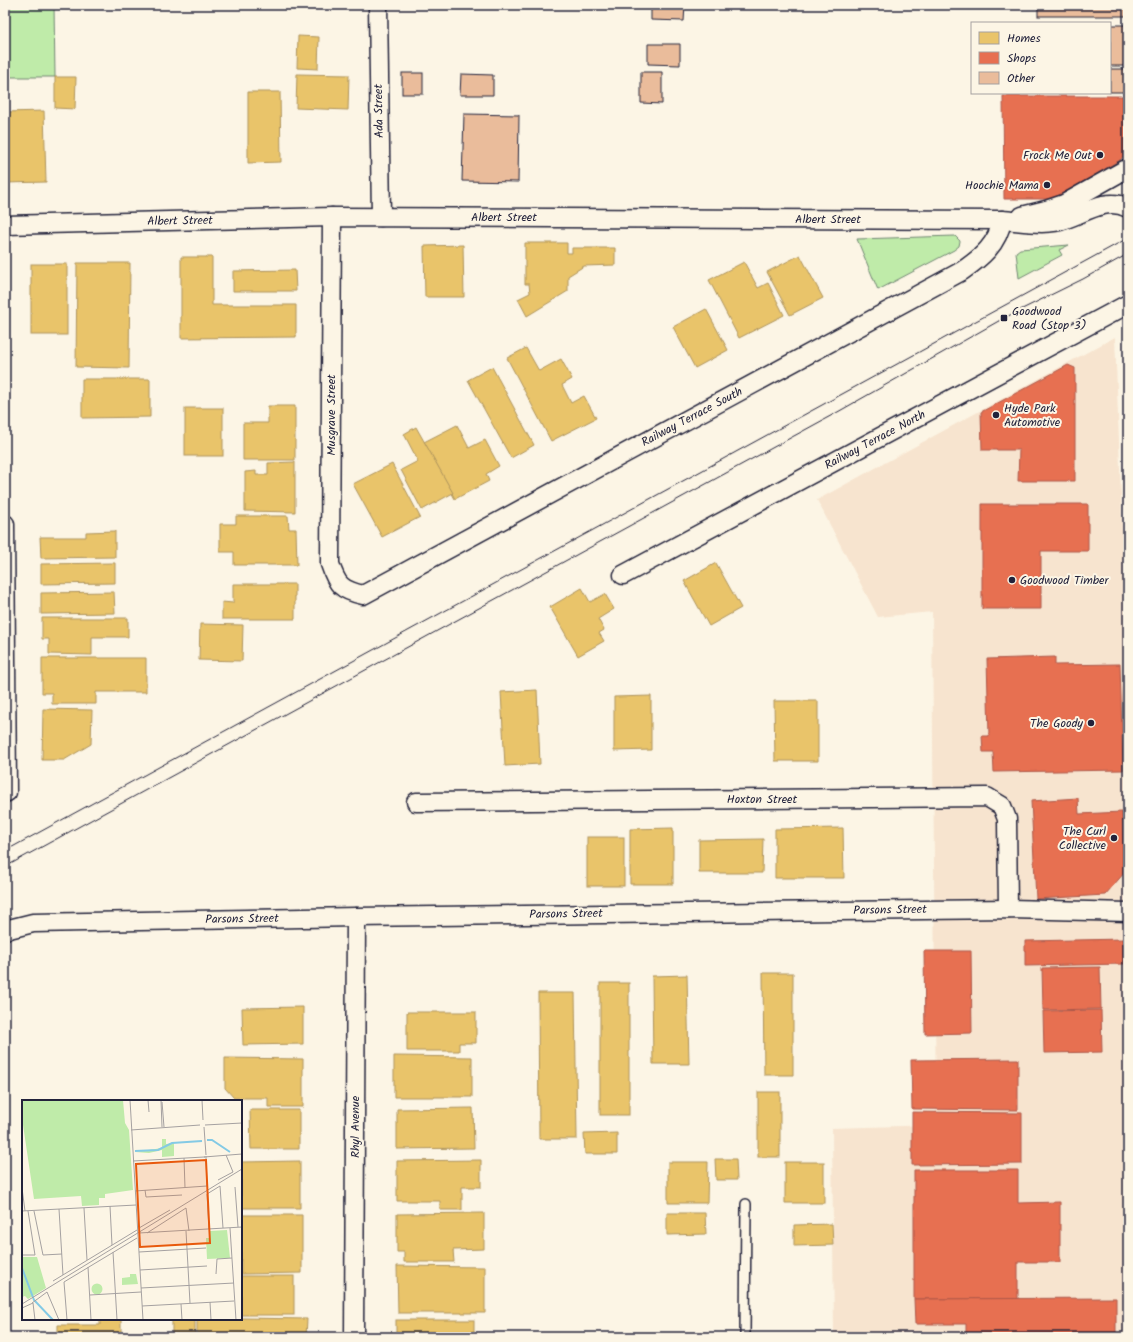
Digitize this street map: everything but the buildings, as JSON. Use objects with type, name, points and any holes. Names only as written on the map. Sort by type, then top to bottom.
[{"type":"street","name":"Ada Street","points":[[378,5],[381,217]]},
{"type":"street","name":"Albert Street","points":[[1002,220],[1046,210],[1064,204],[1128,168]]},
{"type":"street","name":"Albert Street","points":[[5,225],[332,217],[1002,220],[1053,222],[1068,218],[1096,206],[1114,203],[1128,208]]},
{"type":"street","name":"Musgrave Street","points":[[332,217],[330,564],[340,585],[348,591],[363,595]]},
{"type":"street","name":"Railway Terrace South","points":[[363,595],[962,271],[978,260],[994,243],[1000,232],[1002,220]]},
{"type":"street","name":"Railway Terrace North","points":[[623,575],[1128,304]]},
{"type":"street","points":[[5,524],[7,792],[5,793]]},
{"type":"street","name":"Hoxton Street","points":[[416,802],[987,797],[1002,806],[1007,819],[1008,909]]},
{"type":"street","name":"Parsons Street","points":[[5,930],[33,923],[356,917],[1008,909],[1128,912]]},
{"type":"street","name":"Rhyl Avenue","points":[[354,1337],[356,917]]},
{"type":"lane","points":[[745,1337],[746,1204]]},
{"type":"shaded area","points":[[1115,337],[1128,676],[1128,1337],[834,1337],[832,1128],[936,1125],[932,612],[878,617],[817,500]]},
{"type":"green space","points":[[5,5],[54,5],[55,77],[5,77]]},
{"type":"green space","points":[[955,236],[960,241],[959,246],[954,250],[878,290],[857,239]]},
{"type":"green space","points":[[1069,245],[1059,250],[1062,255],[1019,278],[1016,252],[1020,249]]},
{"type":"tram line","points":[[5,851],[1128,238]]},
{"type":"tram line","points":[[5,867],[836,413],[1004,318],[1083,279],[1128,254]]},
{"type":"place","name":"Frock Me Out","points":[[1100,155]]},
{"type":"place","name":"Hoochie Mama","points":[[1047,185]]},
{"type":"place","name":"Goodwood Road (Stop 3)","points":[[1004,318]]},
{"type":"place","name":"Hyde Park Automotive","points":[[996,415]]},
{"type":"place","name":"Goodwood Timber","points":[[1012,580]]},
{"type":"place","name":"The Goody","points":[[1091,723]]},
{"type":"place","name":"The Curl Collective","points":[[1114,838]]}]
